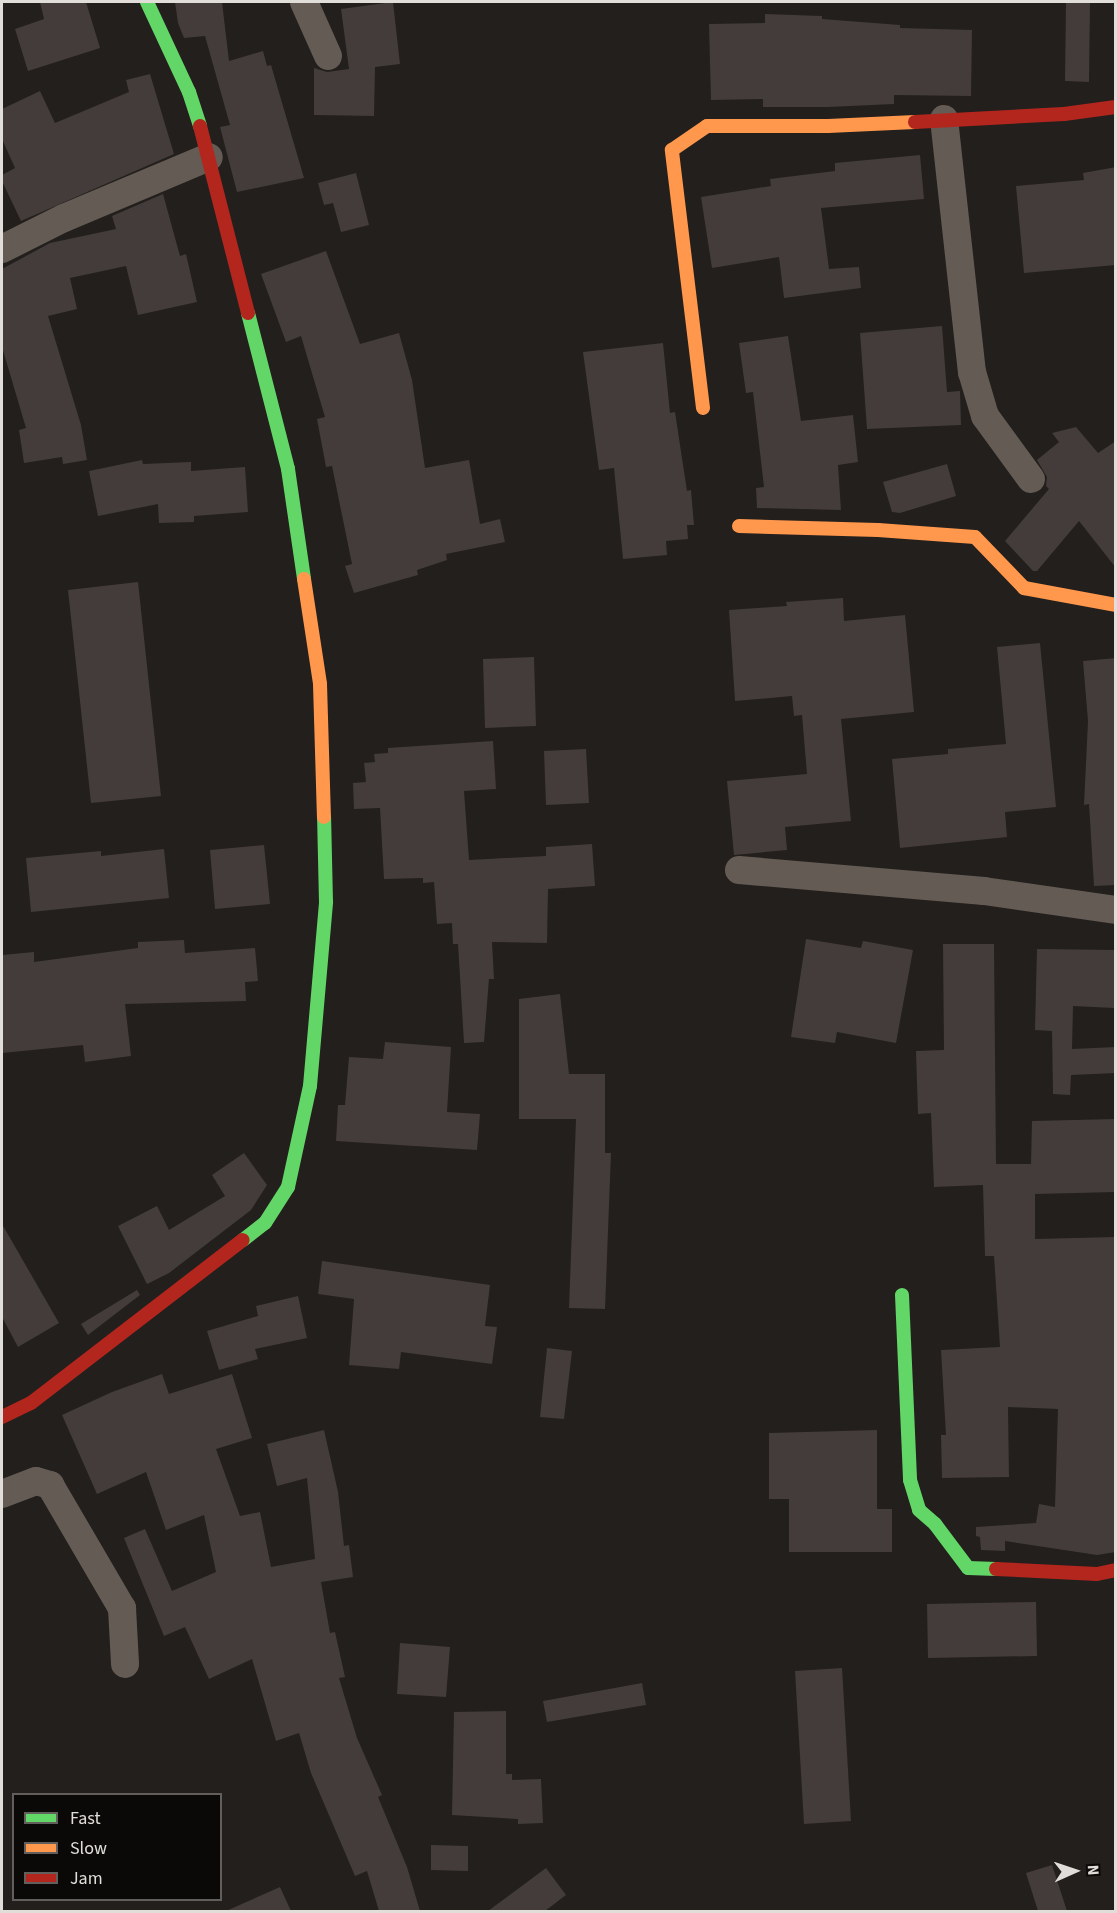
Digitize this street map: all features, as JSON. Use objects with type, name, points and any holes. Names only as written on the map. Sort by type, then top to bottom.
[{"type":"street","points":[[2,1417],[31,1403],[265,1223],[288,1187],[310,1086],[326,902],[320,684],[288,469],[209,157],[189,92],[147,2]]},
{"type":"street","points":[[304,2],[328,56]]},
{"type":"street","points":[[703,408],[686,284],[672,150],[708,126],[828,126],[944,118],[1064,114],[1116,107]]},
{"type":"street","points":[[944,118],[965,325],[972,372],[985,416],[1031,479]]},
{"type":"street","points":[[2,249],[64,218],[209,157]]},
{"type":"street","points":[[739,526],[878,530],[975,537],[1024,588],[1116,605]]},
{"type":"street","points":[[740,870],[984,891],[1116,910]]},
{"type":"street","points":[[902,1295],[910,1480],[919,1510],[935,1524],[968,1568],[1097,1574],[1116,1570]]},
{"type":"street","points":[[2,1494],[36,1481],[51,1485],[122,1608],[125,1664]]},
{"type":"building","points":[[40,2],[86,2],[100,48],[28,71],[15,29],[44,19]]},
{"type":"building","points":[[175,2],[222,2],[229,61],[263,51],[267,66],[271,65],[304,178],[237,192],[220,127],[230,125],[205,36],[184,38],[178,23]]},
{"type":"building","points":[[393,2],[400,64],[375,67],[374,116],[314,115],[314,68],[327,72],[349,69],[341,9]]},
{"type":"building","points":[[1066,2],[1090,2],[1089,82],[1065,81]]},
{"type":"building","points":[[765,14],[822,16],[822,19],[900,25],[900,28],[972,30],[971,96],[894,95],[894,104],[828,107],[763,107],[763,99],[711,100],[709,24],[765,23]]},
{"type":"building","points":[[150,74],[174,154],[21,221],[2,181],[2,175],[15,168],[2,139],[2,109],[40,91],[55,123],[129,92],[126,80]]},
{"type":"building","points":[[920,155],[924,199],[821,208],[829,269],[859,267],[861,288],[784,298],[779,257],[712,268],[701,197],[771,186],[770,179],[835,171],[835,163]]},
{"type":"building","points":[[1116,167],[1116,265],[1024,273],[1016,186],[1084,180],[1083,173]]},
{"type":"building","points":[[356,173],[369,225],[341,232],[333,203],[324,205],[318,183]]},
{"type":"building","points":[[163,194],[180,256],[186,254],[197,302],[138,315],[126,266],[70,278],[77,309],[48,316],[81,425],[87,460],[63,464],[62,457],[24,463],[19,430],[26,428],[2,347],[2,269],[50,243],[116,229],[112,216]]},
{"type":"building","points":[[326,251],[360,344],[399,333],[412,380],[425,468],[469,460],[480,524],[500,519],[505,542],[446,554],[447,560],[417,570],[418,575],[354,593],[345,566],[352,564],[332,466],[326,467],[317,419],[325,417],[301,336],[286,342],[261,274]]},
{"type":"building","points":[[942,326],[947,392],[960,391],[961,425],[867,429],[860,333]]},
{"type":"building","points":[[788,336],[801,421],[853,415],[858,462],[838,465],[841,510],[757,508],[756,488],[764,487],[753,392],[746,393],[739,343]]},
{"type":"building","points":[[663,343],[670,413],[675,412],[687,491],[691,490],[694,525],[687,525],[688,539],[666,541],[667,555],[623,559],[614,468],[599,470],[583,352]]},
{"type":"building","points":[[1076,427],[1098,453],[1116,441],[1116,568],[1079,521],[1037,571],[1033,571],[1005,541],[1049,489],[1046,486],[1047,477],[1037,460],[1059,442],[1052,433]]},
{"type":"building","points":[[142,460],[143,464],[191,462],[191,471],[245,467],[248,512],[194,516],[194,522],[159,523],[158,504],[98,516],[89,471]]},
{"type":"building","points":[[947,464],[956,496],[900,513],[892,512],[883,482]]},
{"type":"building","points":[[138,582],[161,796],[91,803],[68,590]]},
{"type":"building","points":[[843,598],[844,621],[905,615],[914,712],[841,719],[851,821],[785,827],[787,850],[734,855],[727,781],[807,774],[802,715],[794,716],[792,696],[735,701],[729,610],[787,606],[786,602]]},
{"type":"building","points":[[1040,643],[1056,807],[1005,812],[1007,837],[900,848],[892,759],[948,754],[948,749],[1006,744],[997,647]]},
{"type":"building","points":[[534,657],[536,726],[485,728],[483,659]]},
{"type":"building","points":[[1116,658],[1116,885],[1094,886],[1089,804],[1084,805],[1088,721],[1083,661]]},
{"type":"building","points":[[493,741],[496,789],[464,791],[469,860],[546,856],[546,847],[592,844],[595,886],[548,889],[547,943],[492,942],[494,979],[489,979],[484,1042],[464,1043],[458,944],[453,944],[452,923],[437,924],[434,882],[423,883],[423,878],[384,879],[380,808],[354,809],[353,783],[366,782],[364,763],[375,762],[374,754],[388,753],[388,748]]},
{"type":"building","points":[[586,749],[589,803],[546,805],[544,751]]},
{"type":"building","points":[[264,845],[270,904],[215,909],[210,850]]},
{"type":"building","points":[[164,849],[169,898],[31,912],[26,858],[101,851],[101,856]]},
{"type":"building","points":[[806,939],[861,948],[863,941],[913,950],[896,1043],[837,1032],[835,1043],[791,1037]]},
{"type":"building","points":[[184,940],[185,953],[255,948],[258,981],[245,982],[246,1001],[125,1004],[131,1056],[85,1062],[83,1045],[2,1053],[2,955],[34,952],[34,962],[138,948],[138,942]]},
{"type":"building","points":[[943,944],[994,944],[996,1164],[1031,1164],[1032,1121],[1116,1119],[1116,1192],[1035,1194],[1035,1239],[1116,1237],[1116,1552],[1097,1555],[1005,1541],[1005,1551],[981,1550],[980,1537],[976,1536],[976,1527],[1036,1523],[1039,1504],[1055,1507],[1058,1409],[1008,1407],[1009,1477],[942,1478],[941,1435],[946,1435],[941,1350],[1000,1347],[994,1256],[985,1256],[983,1185],[934,1187],[931,1113],[918,1114],[916,1051],[944,1050]]},
{"type":"building","points":[[1037,949],[1116,950],[1114,1008],[1073,1006],[1072,1049],[1116,1047],[1116,1073],[1071,1075],[1070,1095],[1053,1094],[1052,1031],[1035,1030]]},
{"type":"building","points":[[560,994],[569,1074],[605,1074],[605,1153],[611,1153],[605,1309],[569,1308],[576,1119],[519,1119],[519,999]]},
{"type":"building","points":[[385,1042],[451,1047],[447,1112],[480,1114],[477,1150],[336,1141],[338,1105],[345,1105],[349,1057],[383,1059]]},
{"type":"building","points":[[244,1153],[267,1185],[251,1210],[169,1273],[147,1284],[118,1226],[157,1206],[169,1230],[225,1196],[212,1175]]},
{"type":"building","points":[[2,1224],[59,1323],[18,1347],[2,1317]]},
{"type":"building","points":[[322,1261],[490,1285],[485,1326],[497,1327],[492,1364],[401,1352],[399,1369],[349,1365],[354,1299],[318,1294]]},
{"type":"building","points":[[137,1290],[140,1295],[88,1335],[81,1324]]},
{"type":"building","points":[[298,1296],[307,1338],[255,1349],[258,1359],[219,1370],[207,1331],[258,1316],[256,1306]]},
{"type":"building","points":[[547,1348],[572,1351],[564,1419],[540,1417]]},
{"type":"building","points":[[162,1374],[169,1394],[232,1374],[252,1438],[216,1449],[240,1516],[260,1512],[271,1567],[315,1559],[307,1478],[277,1486],[267,1444],[324,1430],[338,1492],[344,1546],[349,1545],[353,1577],[321,1582],[330,1633],[335,1632],[345,1677],[339,1678],[357,1738],[382,1795],[378,1797],[407,1867],[420,1911],[379,1911],[367,1871],[355,1876],[311,1773],[299,1733],[276,1741],[252,1659],[209,1679],[185,1627],[164,1636],[124,1538],[145,1529],[172,1591],[216,1572],[204,1515],[166,1530],[146,1472],[97,1494],[62,1415],[112,1392]]},
{"type":"building","points":[[877,1430],[877,1509],[892,1509],[892,1552],[789,1552],[789,1499],[769,1499],[769,1433]]},
{"type":"building","points":[[1036,1602],[1037,1656],[928,1658],[927,1604]]},
{"type":"building","points":[[400,1643],[450,1647],[446,1697],[397,1694]]},
{"type":"building","points":[[842,1668],[851,1821],[804,1824],[795,1671]]},
{"type":"building","points":[[642,1683],[646,1705],[547,1722],[543,1701]]},
{"type":"building","points":[[506,1711],[506,1774],[512,1774],[512,1780],[541,1779],[543,1823],[518,1824],[518,1819],[452,1815],[454,1712]]},
{"type":"building","points":[[431,1845],[468,1846],[468,1871],[431,1870]]},
{"type":"building","points":[[1052,1865],[1067,1911],[1038,1911],[1026,1873]]},
{"type":"building","points":[[546,1868],[566,1895],[545,1911],[488,1911]]},
{"type":"building","points":[[280,1887],[291,1911],[226,1911]]},
{"type":"traffic: fast","points":[[147,2],[189,92],[200,126]]},
{"type":"traffic: fast","points":[[248,313],[288,469],[304,579]]},
{"type":"traffic: fast","points":[[243,1240],[265,1223],[288,1187],[310,1086],[326,902],[324,817]]},
{"type":"traffic: fast","points":[[902,1295],[910,1480],[919,1510],[935,1524],[968,1568],[996,1569]]},
{"type":"traffic: slow","points":[[703,408],[672,150],[707,126],[828,126],[915,122]]},
{"type":"traffic: slow","points":[[739,526],[878,530],[975,537],[1024,588],[1116,605]]},
{"type":"traffic: slow","points":[[304,579],[320,684],[324,817]]},
{"type":"traffic: jam","points":[[915,122],[1064,114],[1116,107]]},
{"type":"traffic: jam","points":[[200,126],[248,313]]},
{"type":"traffic: jam","points":[[2,1417],[31,1403],[243,1240]]},
{"type":"traffic: jam","points":[[996,1569],[1097,1574],[1116,1570]]}]
